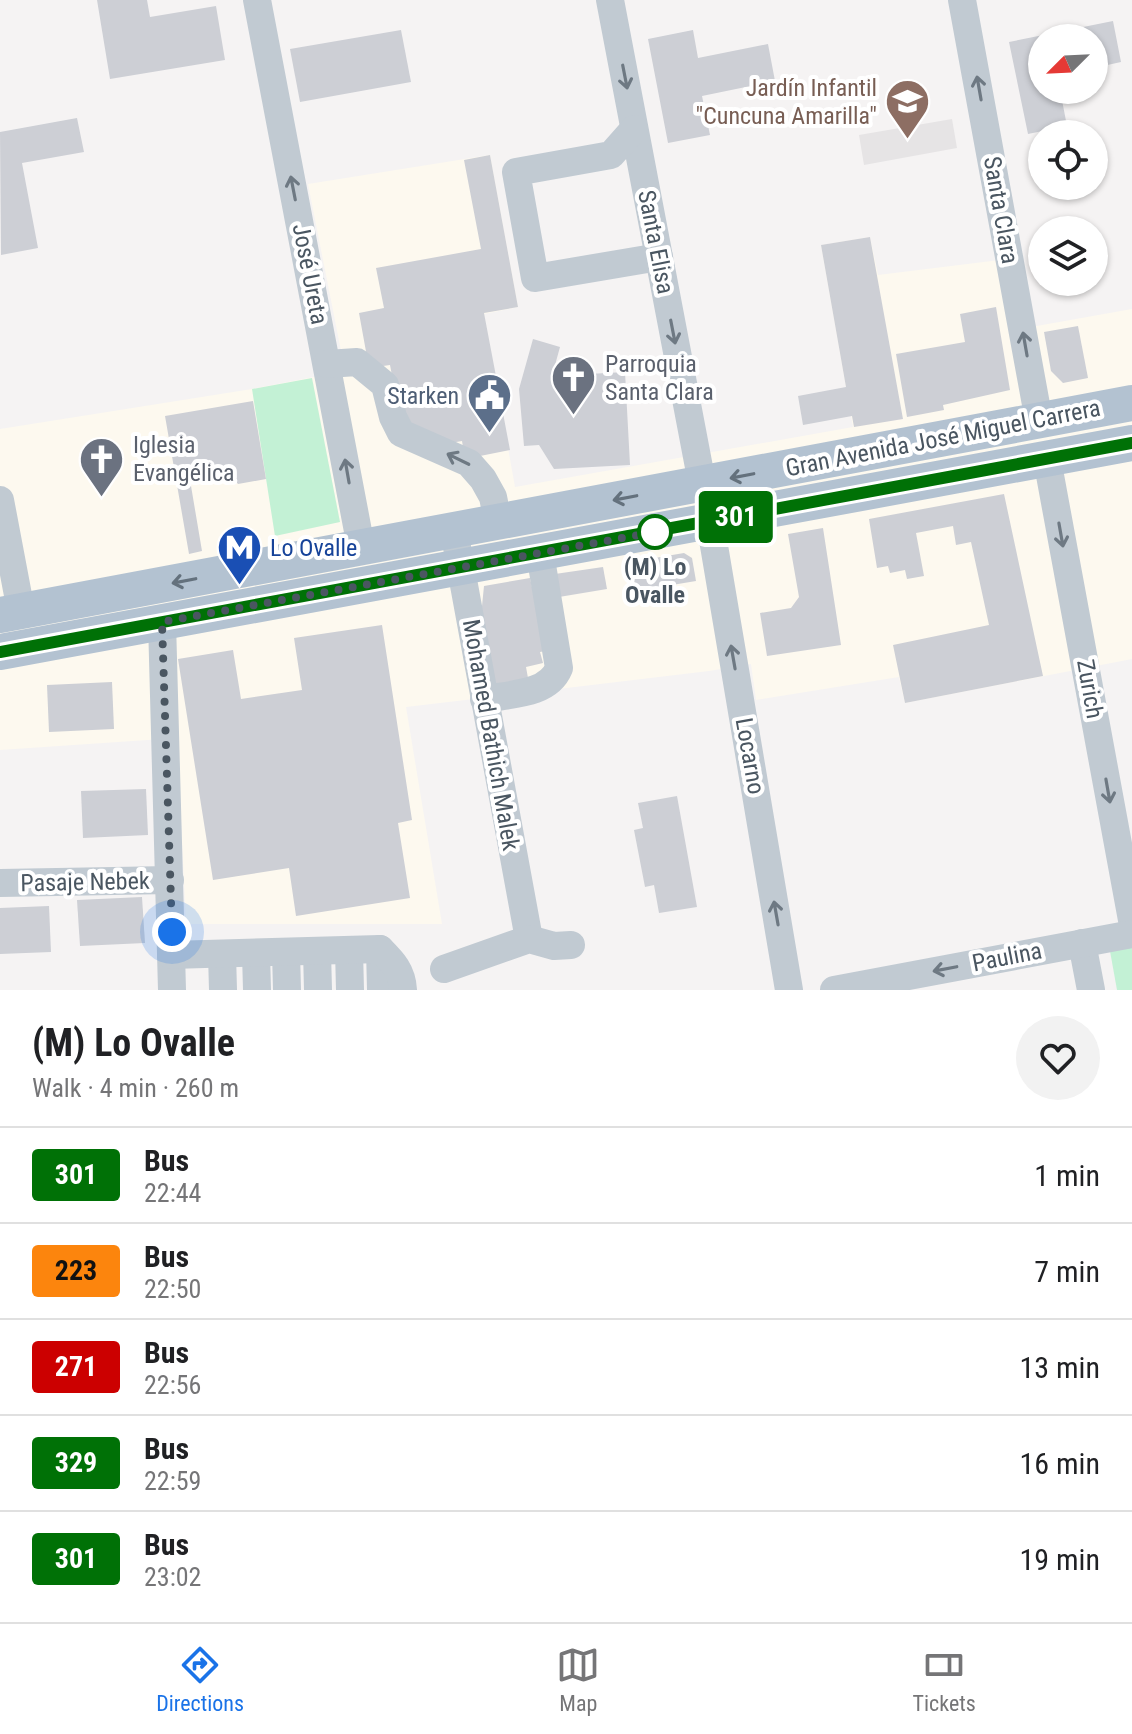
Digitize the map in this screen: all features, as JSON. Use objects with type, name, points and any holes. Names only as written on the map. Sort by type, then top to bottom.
[{"type":"main road","name":"Gran Avenida José Miguel Carrera","points":[[11,613],[1132,403]]},
{"type":"main road","name":"Gran Avenida José Miguel Carrera","points":[[0,652],[1132,443]]},
{"type":"main road","points":[[702,483],[724,520]]},
{"type":"street","name":"José Ureta","points":[[257,0],[361,547]]},
{"type":"street","name":"Santa Elisa","points":[[610,0],[702,483]]},
{"type":"street","name":"Santa Clara","points":[[962,0],[1039,421]]},
{"type":"street","points":[[634,129],[611,155],[516,172],[535,278],[659,257]]},
{"type":"street","points":[[327,364],[357,362],[367,368],[385,385],[393,417],[401,433],[469,463],[483,479],[493,497],[498,522]]},
{"type":"street","name":"Zurich","points":[[1047,459],[1132,920]]},
{"type":"street","points":[[0,500],[11,613]]},
{"type":"street","name":"Locarno","points":[[724,520],[789,990]]},
{"type":"street","name":"Mohamed Bathich Malek","points":[[453,530],[529,939]]},
{"type":"street","points":[[484,699],[543,686],[552,680],[559,668],[540,553]]},
{"type":"street","points":[[162,622],[172,990]]},
{"type":"street","name":"Pasaje Nebek","points":[[0,883],[170,880]]},
{"type":"street","name":"Paulina","points":[[834,990],[1132,934]]},
{"type":"street","points":[[444,969],[529,939],[554,946],[571,945]]},
{"type":"street","points":[[1082,943],[1091,990]]},
{"type":"street","points":[[171,955],[380,949],[395,963],[403,990]]},
{"type":"street","points":[[380,949],[381,990]]},
{"type":"street","points":[[349,950],[350,990]]},
{"type":"street","points":[[317,951],[318,990]]},
{"type":"street","points":[[286,952],[287,990]]},
{"type":"street","points":[[256,953],[257,990]]},
{"type":"street","points":[[222,954],[223,990]]},
{"type":"shaded area","name":"Jardín Infantil \"Cuncuna Amarilla\"","points":[[952,119],[957,148],[864,165],[859,135]]},
{"type":"shaded area","points":[[490,155],[518,307],[484,314],[515,487],[853,427],[821,245],[870,237],[878,275],[1016,258],[1031,327],[1132,309],[1132,659],[905,703],[899,677],[756,700],[751,664],[406,707],[442,924],[186,924],[177,738],[0,750],[0,429],[345,371],[308,184]]},
{"type":"green space","points":[[312,378],[340,522],[275,536],[252,389]]},
{"type":"green space","points":[[1132,947],[1132,990],[1117,990],[1110,951]]},
{"type":"building","points":[[97,0],[147,0],[150,17],[216,6],[225,60],[110,79]]},
{"type":"building","points":[[1113,21],[1121,62],[1108,65],[1108,24],[1098,24]]},
{"type":"building","points":[[401,30],[411,82],[300,102],[290,49]]},
{"type":"building","points":[[693,30],[698,58],[768,44],[775,81],[702,96],[710,135],[668,143],[648,39]]},
{"type":"building","points":[[1028,38],[1028,104],[1063,104],[1066,120],[1028,120],[1028,134],[1009,42]]},
{"type":"building","points":[[77,118],[84,152],[22,163],[38,248],[1,255],[0,132]]},
{"type":"building","points":[[490,155],[518,307],[484,313],[510,450],[465,459],[462,441],[433,446],[402,428],[390,365],[369,368],[359,313],[384,308],[376,268],[481,249],[464,160]]},
{"type":"building","points":[[870,237],[903,419],[854,427],[852,416],[803,425],[798,396],[846,387],[821,245]]},
{"type":"building","points":[[996,307],[1010,390],[943,405],[944,410],[907,417],[896,354],[965,342],[960,314]]},
{"type":"building","points":[[1078,326],[1088,378],[1063,383],[1051,371],[1044,332]]},
{"type":"building","name":"Parroquia Santa Clara","points":[[533,339],[560,347],[552,376],[625,372],[630,465],[554,469],[539,445],[524,446],[519,389]]},
{"type":"building","points":[[253,401],[266,479],[238,484],[230,474],[216,483],[190,480],[202,551],[189,554],[165,416]]},
{"type":"building","points":[[1004,494],[1043,676],[905,703],[893,645],[989,625],[971,542],[956,545],[953,526],[916,533],[924,576],[907,579],[905,570],[890,573],[888,566],[877,568],[869,519]]},
{"type":"building","points":[[823,528],[841,645],[767,656],[760,613],[791,608],[799,597],[788,534]]},
{"type":"building","points":[[684,553],[692,558],[696,581],[636,591],[631,562]]},
{"type":"building","points":[[603,567],[607,589],[559,597],[555,574]]},
{"type":"building","points":[[530,578],[546,651],[540,652],[543,663],[526,667],[528,678],[496,685],[481,616],[484,586]]},
{"type":"building","points":[[382,625],[412,820],[398,823],[410,898],[296,916],[289,868],[213,880],[178,659],[233,650],[241,699],[302,690],[294,638]]},
{"type":"building","points":[[112,682],[114,729],[49,732],[47,685]]},
{"type":"building","points":[[146,789],[148,835],[83,838],[81,791]]},
{"type":"building","points":[[677,796],[697,907],[659,913],[654,885],[645,887],[634,830],[643,828],[638,803]]},
{"type":"building","points":[[142,897],[145,943],[80,946],[77,900]]},
{"type":"building","points":[[49,906],[51,952],[0,954],[0,908]]},
{"type":"bus line","name":"301","points":[[0,652],[1132,443]]},
{"type":"place","name":"Jardín Infantil \"Cuncuna Amarilla\"","points":[[908,141]]},
{"type":"place","name":"Parroquia Santa Clara","points":[[574,417]]},
{"type":"place","name":"Starken","points":[[490,435]]},
{"type":"place","name":"Iglesia Evangélica","points":[[102,498]]},
{"type":"place","name":"(M) Lo Ovalle","points":[[655,532]]},
{"type":"place","name":"Lo Ovalle","points":[[239,587]]},
{"type":"route","points":[[172,932],[162,622],[655,532]]}]
